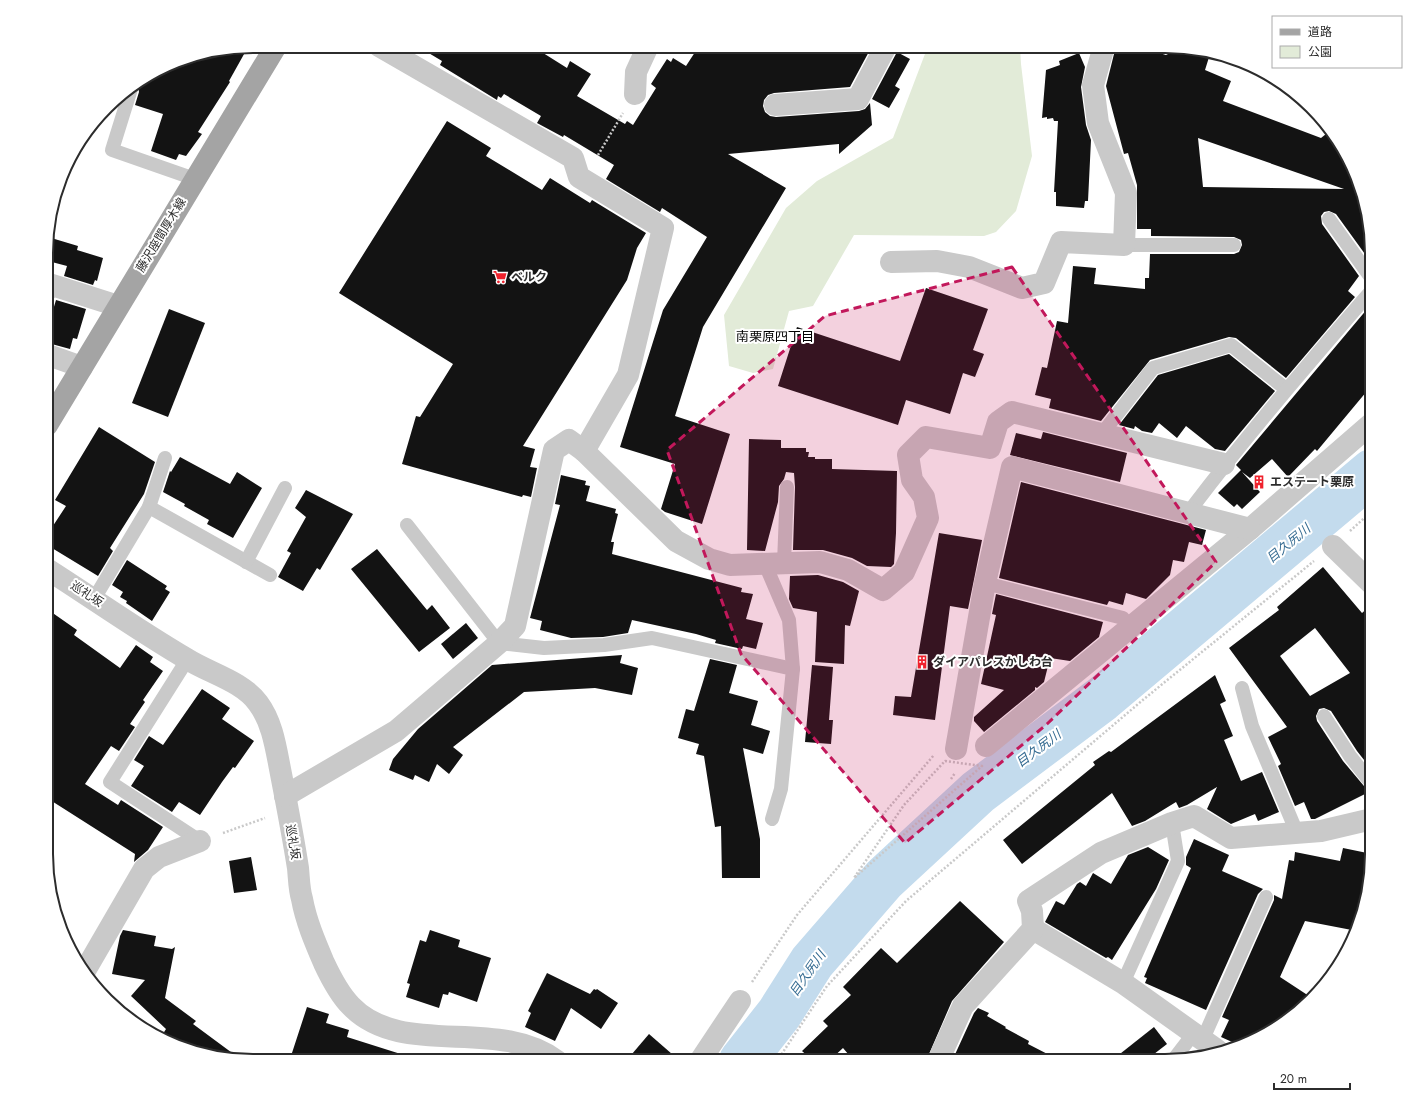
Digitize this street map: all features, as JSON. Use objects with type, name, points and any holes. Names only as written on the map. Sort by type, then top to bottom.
[{"type":"main road","name":"藤沢座間厚木線","points":[[53,415],[272,53]]},
{"type":"street","points":[[391,53],[573,158],[579,177],[663,228],[628,375],[584,451]]},
{"type":"street","points":[[635,94],[636,72],[645,53]]},
{"type":"street","points":[[775,106],[858,99],[882,53]]},
{"type":"street","points":[[891,262],[937,261],[963,266],[1022,288],[1044,283],[1061,242],[1124,245],[1126,193],[1098,123],[1093,85],[1102,53]]},
{"type":"street","points":[[53,285],[118,306]]},
{"type":"street","points":[[53,357],[82,366]]},
{"type":"street","points":[[286,803],[396,731],[498,643],[515,626],[554,450],[569,440],[584,451],[676,541],[709,559],[730,565],[820,562],[848,570],[883,590],[904,572],[928,518],[924,497],[912,480],[908,455],[926,436],[990,448],[998,422],[1012,412],[1224,464]]},
{"type":"street","points":[[986,746],[1250,529],[1365,429]]},
{"type":"street","points":[[956,749],[985,583],[1012,467],[1250,529]]},
{"type":"street","points":[[1333,546],[1365,577]]},
{"type":"street","name":"巡礼坂","points":[[53,573],[187,660],[239,687],[257,701],[270,723],[286,803],[301,898],[313,938],[337,989],[349,1005],[361,1016],[375,1025],[407,1032],[516,1042],[547,1054]]},
{"type":"street","points":[[941,1054],[963,1006],[1033,929],[1032,911],[1028,901],[1101,853],[1194,816],[1231,838],[1321,831],[1365,821]]},
{"type":"street","points":[[88,966],[144,869],[159,857],[200,841]]},
{"type":"street","points":[[1033,929],[1123,983],[1205,1041]]},
{"type":"street","points":[[705,1054],[740,1001]]},
{"type":"lane","points":[[129,96],[112,150],[195,179]]},
{"type":"lane","points":[[1329,219],[1365,269]]},
{"type":"lane","points":[[1124,245],[1234,245]]},
{"type":"lane","points":[[1188,513],[1224,464],[1286,389],[1365,298]]},
{"type":"lane","points":[[1101,435],[1152,368],[1231,345],[1286,389]]},
{"type":"lane","points":[[94,599],[149,506],[165,458]]},
{"type":"lane","points":[[772,819],[781,789],[793,669],[789,620],[775,563],[787,487]]},
{"type":"lane","points":[[246,562],[285,488]]},
{"type":"lane","points":[[149,506],[270,575]]},
{"type":"lane","points":[[407,525],[498,643],[544,648],[604,645],[652,638],[793,669]]},
{"type":"lane","points":[[985,583],[1123,618]]},
{"type":"lane","points":[[187,660],[110,782],[200,841]]},
{"type":"lane","points":[[1242,688],[1252,726],[1297,833]]},
{"type":"lane","points":[[1324,716],[1350,756],[1365,775]]},
{"type":"lane","points":[[1123,983],[1178,861],[1172,824]]},
{"type":"lane","points":[[1184,1053],[1205,1041],[1266,897]]},
{"type":"path","points":[[579,177],[595,159],[635,94]]},
{"type":"path","points":[[782,1054],[827,986],[906,901],[1144,699],[1333,546],[1365,517]]},
{"type":"path","points":[[740,1001],[797,915],[918,773],[934,755],[956,749]]},
{"type":"path","points":[[945,760],[982,766],[894,842],[854,878],[904,804],[945,760]]},
{"type":"path","points":[[200,841],[286,803]]},
{"type":"highlighted area","points":[[1012,267],[1216,562],[1047,724],[905,843],[741,654],[667,450],[825,316]]},
{"type":"green space","points":[[925,53],[1020,53],[1032,156],[1016,211],[996,232],[984,236],[854,235],[813,306],[789,311],[773,369],[753,373],[729,366],[724,315],[786,208],[817,181],[893,138]]},
{"type":"building","points":[[245,53],[229,81],[230,82],[198,132],[202,134],[186,156],[179,154],[176,160],[151,151],[163,114],[135,105],[139,89],[153,80],[177,68],[214,57]]},
{"type":"building","points":[[429,53],[543,53],[567,68],[570,61],[591,74],[577,96],[625,124],[627,121],[633,125],[656,88],[651,84],[667,59],[671,62],[673,58],[686,66],[694,53],[868,53],[850,87],[774,93],[768,95],[764,100],[763,106],[765,112],[770,116],[776,117],[859,111],[865,109],[870,103],[872,125],[839,154],[839,144],[728,154],[786,188],[703,327],[675,416],[730,434],[702,524],[665,512],[661,509],[675,464],[620,447],[663,310],[707,237],[662,208],[660,212],[606,179],[614,165],[564,135],[563,137],[537,123],[541,116],[504,94],[501,98],[498,96],[497,100],[440,65],[442,61]]},
{"type":"building","points":[[896,53],[910,59],[895,86],[900,89],[889,108],[872,99]]},
{"type":"building","points":[[1079,53],[1085,67],[1081,87],[1086,125],[1091,140],[1088,201],[1085,201],[1084,208],[1056,206],[1056,192],[1054,192],[1058,121],[1054,121],[1053,118],[1042,118],[1046,70],[1060,65],[1059,61]]},
{"type":"building","points":[[1114,53],[1160,53],[1166,55],[1170,53],[1178,53],[1209,58],[1205,70],[1231,81],[1223,101],[1321,138],[1326,134],[1338,153],[1350,177],[1358,201],[1365,240],[1365,254],[1336,214],[1329,211],[1324,212],[1321,216],[1322,224],[1359,276],[1348,291],[1355,297],[1286,378],[1236,338],[1229,337],[1150,360],[1101,421],[1049,408],[1051,399],[1035,395],[1042,367],[1047,368],[1057,321],[1068,323],[1073,266],[1096,268],[1094,284],[1145,289],[1145,278],[1149,278],[1150,254],[1234,254],[1239,252],[1242,245],[1241,240],[1234,237],[1151,236],[1151,229],[1137,229],[1137,185],[1128,153],[1124,154],[1106,86]],"holes":[[[1198,138],[1344,189],[1203,187]]]},
{"type":"building","points":[[447,121],[491,148],[486,156],[542,190],[550,178],[590,203],[592,200],[646,233],[637,248],[627,280],[523,446],[535,449],[530,467],[537,468],[531,497],[523,495],[522,497],[402,464],[416,416],[420,417],[453,364],[339,293]]},
{"type":"building","points":[[53,239],[78,246],[77,250],[103,258],[97,281],[95,280],[93,285],[64,276],[67,266],[53,262]]},
{"type":"building","points":[[926,288],[988,309],[973,350],[984,354],[975,377],[963,373],[950,414],[906,400],[898,425],[778,386],[797,327],[900,361]]},
{"type":"building","points":[[56,300],[86,309],[77,339],[73,338],[70,349],[53,344],[53,310]]},
{"type":"building","points":[[169,309],[205,323],[168,417],[132,403]]},
{"type":"building","points":[[1365,312],[1365,393],[1317,451],[1315,449],[1288,477],[1272,459],[1250,478],[1242,472],[1260,492],[1242,509],[1237,504],[1234,507],[1218,493],[1241,470],[1236,465]]},
{"type":"building","points":[[1229,354],[1275,391],[1225,451],[1215,449],[1186,426],[1177,438],[1159,423],[1152,433],[1142,431],[1135,426],[1134,429],[1119,425],[1158,375]]},
{"type":"building","points":[[99,427],[155,462],[144,494],[110,548],[113,551],[98,576],[53,549],[53,526],[66,506],[55,500]]},
{"type":"building","points":[[1043,432],[1127,453],[1120,482],[1010,455],[1016,433],[1041,439]]},
{"type":"building","points":[[749,439],[781,440],[781,448],[806,448],[806,452],[809,452],[808,457],[815,457],[815,459],[832,459],[832,469],[897,471],[894,564],[891,567],[867,566],[852,558],[823,550],[793,550],[794,473],[786,472],[784,479],[779,486],[778,502],[765,551],[747,550]]},
{"type":"building","points":[[180,457],[230,484],[237,472],[262,488],[233,538],[207,524],[209,520],[163,492],[170,471],[171,472]]},
{"type":"building","points":[[561,475],[586,481],[585,485],[590,486],[586,501],[616,509],[615,513],[618,514],[611,542],[614,542],[612,554],[742,588],[741,592],[753,594],[746,619],[763,623],[756,649],[743,646],[742,649],[715,643],[716,640],[696,634],[632,620],[628,633],[603,637],[571,638],[540,630],[542,621],[530,618],[560,505],[555,504]]},
{"type":"building","points":[[1021,482],[1206,530],[1202,545],[1189,542],[1184,562],[1173,560],[1170,575],[1146,599],[1126,593],[1123,605],[1109,601],[1107,605],[999,578]]},
{"type":"building","points":[[306,490],[353,514],[320,570],[317,568],[303,591],[278,577],[291,553],[287,551],[306,517],[295,508]]},
{"type":"building","name":"ダイアパレスかしわ台","points":[[939,533],[982,540],[968,609],[950,606],[935,720],[893,715],[895,696],[911,697]]},
{"type":"building","points":[[377,549],[427,610],[432,605],[450,628],[419,652],[351,569]]},
{"type":"building","points":[[127,560],[167,586],[165,589],[170,592],[152,621],[126,603],[127,601],[120,597],[123,592],[112,585]]},
{"type":"building","points":[[1323,567],[1362,613],[1365,610],[1365,761],[1331,711],[1324,708],[1319,709],[1316,716],[1317,721],[1343,761],[1365,787],[1365,794],[1315,819],[1311,819],[1304,802],[1295,806],[1278,766],[1281,764],[1268,737],[1287,727],[1229,648],[1279,610],[1277,607]],"holes":[[[1315,628],[1350,673],[1310,696],[1280,656]]]},
{"type":"building","points":[[818,575],[843,582],[859,591],[850,626],[845,625],[844,664],[815,662],[817,612],[793,608],[789,599],[790,576]]},
{"type":"building","points":[[996,594],[1103,622],[1099,637],[1070,661],[1050,658],[1044,682],[1037,688],[1035,687],[1035,690],[984,732],[974,721],[974,717],[1004,690],[981,684],[996,615],[992,614]]},
{"type":"building","points":[[53,613],[77,630],[74,635],[120,668],[136,645],[153,657],[150,662],[163,671],[143,700],[145,702],[130,724],[135,727],[119,751],[111,746],[85,784],[118,805],[121,800],[163,827],[148,850],[134,862],[135,854],[53,802]]},
{"type":"building","points":[[466,623],[478,638],[453,659],[441,644]]},
{"type":"building","points":[[622,655],[620,663],[638,668],[632,695],[595,688],[524,692],[453,747],[463,755],[449,774],[437,764],[429,782],[415,775],[413,780],[389,770],[393,759],[418,729],[492,665]]},
{"type":"building","points":[[710,659],[737,665],[729,693],[758,701],[751,725],[770,731],[763,754],[743,748],[760,839],[760,878],[722,878],[721,826],[715,827],[704,756],[696,754],[699,744],[678,738],[686,709],[694,711]]},
{"type":"building","points":[[812,665],[833,667],[829,720],[833,720],[831,744],[805,742]]},
{"type":"building","points":[[1215,675],[1226,701],[1220,704],[1233,736],[1224,740],[1241,781],[1262,772],[1279,812],[1258,821],[1255,814],[1231,824],[1207,809],[1217,787],[1187,805],[1179,808],[1176,802],[1145,821],[1132,826],[1112,793],[1022,864],[1003,840],[1095,765],[1093,762],[1109,751],[1111,752]]},
{"type":"building","points":[[202,689],[230,708],[222,719],[254,741],[235,768],[233,767],[222,782],[200,815],[179,802],[172,812],[131,786],[144,766],[134,760],[149,736],[163,745]]},
{"type":"building","points":[[1194,839],[1229,855],[1222,871],[1263,889],[1258,894],[1206,1010],[1145,983],[1147,978],[1144,977],[1191,868],[1186,865],[1186,857]]},
{"type":"building","points":[[1148,847],[1169,860],[1156,889],[1112,960],[1108,957],[1106,958],[1045,922],[1056,901],[1064,905],[1077,884],[1080,882],[1086,886],[1093,873],[1111,884],[1128,855]]},
{"type":"building","points":[[1343,848],[1365,853],[1365,867],[1361,893],[1350,930],[1305,921],[1280,977],[1307,994],[1287,1013],[1265,1027],[1241,1039],[1232,1042],[1221,1037],[1229,1020],[1222,1017],[1274,900],[1274,895],[1282,899],[1289,860],[1294,861],[1295,852],[1340,861]]},
{"type":"building","points":[[251,857],[257,890],[234,893],[229,861]]},
{"type":"building","points":[[960,901],[1004,942],[952,1001],[929,1054],[848,1054],[843,1048],[837,1054],[805,1054],[802,1051],[828,1026],[823,1021],[851,995],[843,987],[881,948],[897,963]]},
{"type":"building","points":[[123,930],[156,936],[154,946],[172,949],[175,947],[165,998],[196,1021],[193,1024],[232,1053],[201,1047],[177,1039],[164,1032],[166,1029],[131,996],[145,980],[112,974],[120,936]]},
{"type":"building","points":[[430,930],[460,940],[458,947],[491,958],[477,1002],[449,992],[448,995],[443,994],[439,1008],[406,997],[410,984],[407,983],[420,940],[426,942]]},
{"type":"building","points":[[547,973],[590,994],[594,989],[597,989],[618,1003],[601,1029],[571,1008],[555,1041],[525,1027],[531,1013],[528,1011]]},
{"type":"building","points":[[307,1007],[329,1014],[326,1023],[349,1030],[347,1037],[401,1054],[292,1054]]},
{"type":"building","points":[[978,1008],[989,1013],[987,1016],[1029,1041],[1028,1044],[1047,1054],[955,1054],[974,1013]]},
{"type":"building","points":[[1154,1027],[1167,1044],[1154,1054],[1120,1054]]},
{"type":"building","points":[[649,1034],[672,1054],[632,1054]]},
{"type":"waterway","name":"目久尻川","points":[[748,1054],[779,1014],[812,962],[884,879],[978,792],[1102,699],[1365,478]]},
{"type":"place","name":"ベルク","points":[[500,277]]},
{"type":"place","name":"エステート栗原","points":[[1259,482]]},
{"type":"place","name":"ダイアパレスかしわ台","points":[[922,662]]},
{"type":"district","name":"南栗原四丁目","points":[[775,336]]}]
